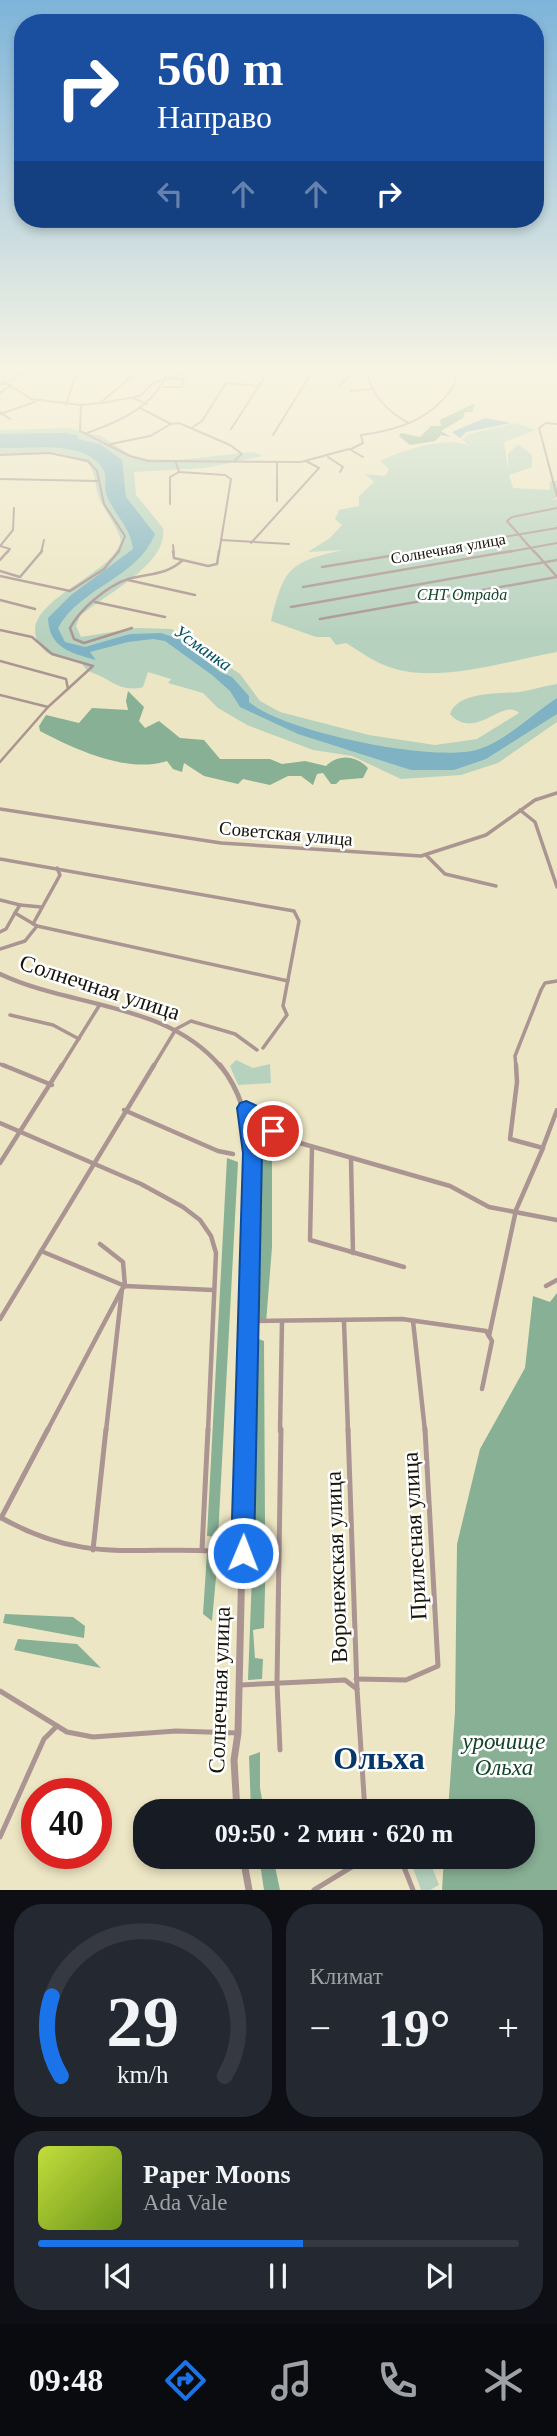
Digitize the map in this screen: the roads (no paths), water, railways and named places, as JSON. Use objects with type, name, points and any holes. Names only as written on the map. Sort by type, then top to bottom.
[{"type":"street","points":[[0,573],[70,591],[102,569],[124,545],[125,533],[104,504],[97,471],[84,460]]},
{"type":"street","points":[[149,460],[176,463],[305,461],[319,468],[251,543]]},
{"type":"street","points":[[332,460],[343,467],[340,472]]},
{"type":"street","points":[[548,460],[557,496]]},
{"type":"street","points":[[277,461],[277,501]]},
{"type":"street","points":[[176,463],[179,471]]},
{"type":"street","points":[[170,504],[170,477],[179,471],[231,477],[222,540],[215,565],[172,556],[173,545]]},
{"type":"street","points":[[0,480],[97,481]]},
{"type":"street","points":[[0,560],[10,549],[0,546],[13,530],[13,508]]},
{"type":"street","points":[[557,508],[508,518],[557,577]]},
{"type":"street","points":[[322,567],[557,528]]},
{"type":"street","points":[[0,573],[20,577],[24,575],[44,548],[44,540]]},
{"type":"street","points":[[222,540],[289,544]]},
{"type":"street","name":"Солнечная улица","points":[[303,587],[557,543]]},
{"type":"street","points":[[132,628],[91,643],[75,639],[70,628],[71,623],[95,602],[125,580],[170,572],[183,560]]},
{"type":"street","points":[[291,607],[557,560]]},
{"type":"street","points":[[320,619],[557,577]]},
{"type":"street","points":[[125,580],[195,595]]},
{"type":"street","points":[[0,600],[35,609]]},
{"type":"street","points":[[95,602],[165,617]]},
{"type":"street","points":[[0,630],[32,638],[52,654],[93,666],[48,708],[0,762]]},
{"type":"street","points":[[0,661],[66,679],[68,689]]},
{"type":"street","points":[[0,695],[48,708]]},
{"type":"street","name":"Советская улица","points":[[0,809],[221,842],[323,852],[426,855],[486,835],[535,800],[557,793]]},
{"type":"street","points":[[520,810],[535,822],[557,887]]},
{"type":"street","points":[[426,855],[446,874],[496,886]]},
{"type":"street","points":[[0,859],[294,911],[299,921],[283,1006],[286,1015],[263,1048]]},
{"type":"street","points":[[0,949],[24,941],[60,875],[57,869]]},
{"type":"street","points":[[0,900],[41,907]]},
{"type":"street","points":[[0,932],[6,929],[20,905]]},
{"type":"street","points":[[15,913],[35,925],[288,981]]},
{"type":"street","name":"Солнечная улица","points":[[0,974],[30,988],[160,1021],[176,1029],[203,1047],[218,1062],[229,1075],[246,1108],[252,1153],[238,1733],[234,1760],[236,1799]]},
{"type":"street","points":[[543,1148],[510,1139],[517,1083],[515,1056],[541,990],[545,984],[557,981]]},
{"type":"street","points":[[0,1163],[52,1085],[99,1006]]},
{"type":"street","points":[[10,1016],[53,1024],[79,1039]]},
{"type":"street","points":[[0,1319],[124,1110],[176,1029],[191,1021],[213,1026],[248,1039],[257,1050]]},
{"type":"street","points":[[0,1064],[52,1085]]},
{"type":"street","points":[[246,1108],[262,1116],[279,1137],[450,1186],[489,1207],[516,1210],[557,1220]]},
{"type":"street","points":[[124,1110],[218,1152],[233,1154]]},
{"type":"street","points":[[489,1336],[516,1210],[557,1110]]},
{"type":"street","points":[[0,1123],[141,1183],[192,1213],[205,1227],[216,1248],[202,1549]]},
{"type":"street","points":[[312,1147],[310,1240],[404,1267]]},
{"type":"street","points":[[351,1159],[352,1253]]},
{"type":"street","points":[[93,1550],[124,1288],[123,1262],[100,1244]]},
{"type":"street","points":[[41,1251],[124,1288],[213,1290]]},
{"type":"street","points":[[546,1286],[557,1280]]},
{"type":"street","points":[[124,1288],[0,1518],[55,1543],[93,1550],[202,1549],[243,1553]]},
{"type":"street","points":[[248,1321],[413,1321],[486,1331],[492,1341],[482,1389]]},
{"type":"street","name":"Прилесная улица","points":[[356,1679],[406,1680],[438,1666],[427,1447],[413,1321]]},
{"type":"street","points":[[280,1750],[277,1683],[282,1322]]},
{"type":"street","name":"Воронежская улица","points":[[344,1322],[356,1679],[364,1799]]},
{"type":"street","points":[[239,1686],[345,1680],[357,1689]]},
{"type":"street","points":[[0,1692],[67,1732],[93,1737],[176,1731],[238,1733]]},
{"type":"street","points":[[0,1837],[44,1739],[57,1726]]},
{"type":"street","points":[[245,1869],[249,1890]]},
{"type":"street","points":[[314,1890],[348,1869]]},
{"type":"street","points":[[404,1869],[412,1890]]},
{"type":"water","name":"Усманка","points":[[95,460],[122,460],[126,497],[155,534],[136,561],[68,614],[58,628],[65,642],[85,647],[130,634],[161,633],[179,639],[220,672],[232,677],[249,696],[249,702],[267,713],[324,734],[394,748],[455,753],[476,750],[508,734],[557,698],[557,714],[486,759],[454,770],[411,770],[298,734],[240,707],[230,691],[212,675],[165,641],[153,639],[128,642],[90,652],[96,660],[70,652],[52,636],[48,618],[71,595],[133,549],[126,527],[107,496],[103,469]]},
{"type":"district","name":"Ольха","points":[[379,1758]]},
{"type":"park label","name":"СНТ Отрада","points":[[462,594]]},
{"type":"park label","name":"урочище Ольха","points":[[504,1754]]}]
